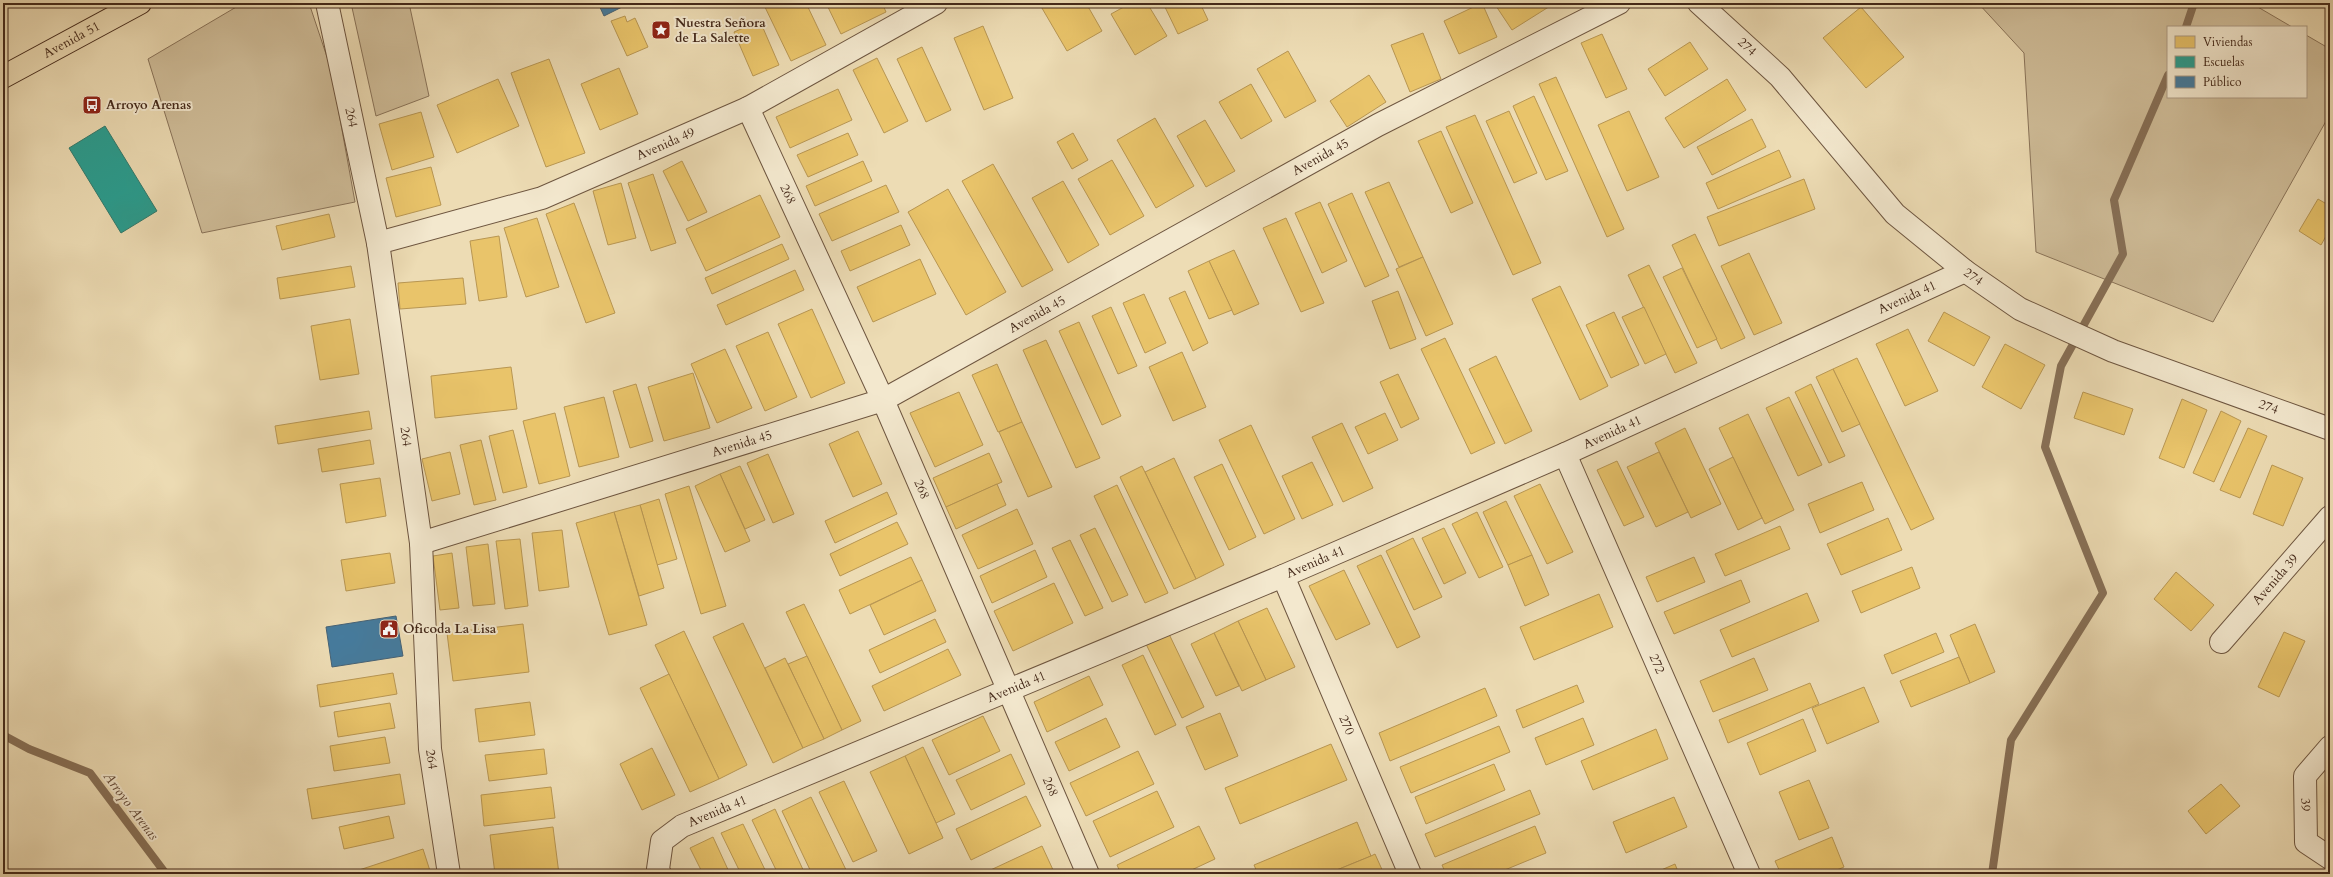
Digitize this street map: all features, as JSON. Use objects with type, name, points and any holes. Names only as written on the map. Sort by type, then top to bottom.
[{"type":"main road","name":"Avenida 51","points":[[3,77],[140,3]]},
{"type":"street","name":"264","points":[[328,3],[378,243],[421,544],[430,749],[449,874]]},
{"type":"street","name":"Avenida 49","points":[[378,243],[542,198],[748,108],[936,3]]},
{"type":"street","name":"Avenida 45","points":[[421,544],[883,400],[1378,125],[1619,3]]},
{"type":"street","name":"274","points":[[1699,3],[1780,77],[1895,214],[1965,271],[2020,309],[2070,333],[2113,351],[2330,429]]},
{"type":"street","name":"268","points":[[748,108],[883,400],[1088,874]]},
{"type":"street","name":"Avenida 41","points":[[660,874],[658,869],[662,841],[682,826],[1283,576],[1565,454],[1965,271]]},
{"type":"street","name":"272","points":[[1565,454],[1748,874]]},
{"type":"street","name":"Avenida 39","points":[[2221,642],[2330,517]]},
{"type":"street","name":"270","points":[[1283,576],[1410,874]]},
{"type":"street","name":"39","points":[[2330,747],[2306,776],[2306,842],[2330,858]]},
{"type":"shaded area","points":[[243,3],[309,3],[331,69],[355,202],[202,233],[148,59]]},
{"type":"shaded area","points":[[351,3],[409,3],[429,96],[376,116]]},
{"type":"shaded area","points":[[1978,3],[2251,3],[2290,26],[2167,26],[2167,98],[2307,98],[2307,36],[2330,49],[2330,114],[2213,322],[2036,252],[2024,53]]},
{"type":"building: Viviendas","points":[[763,3],[806,3],[826,45],[791,61]]},
{"type":"building: Viviendas","points":[[826,3],[882,3],[886,12],[841,34]]},
{"type":"building: Viviendas","points":[[1039,3],[1086,3],[1102,31],[1067,51]]},
{"type":"building: Viviendas","points":[[1131,3],[1147,3],[1167,36],[1135,55],[1111,14]]},
{"type":"building: Viviendas","points":[[1163,3],[1200,3],[1208,20],[1178,34]]},
{"type":"building: Viviendas","points":[[1482,3],[1497,37],[1459,54],[1444,21]]},
{"type":"building: Viviendas","points":[[1494,3],[1555,3],[1512,30]]},
{"type":"building: Viviendas","points":[[1861,7],[1904,57],[1866,88],[1823,38]]},
{"type":"building: Viviendas","points":[[625,16],[627,22],[635,18],[648,47],[627,56],[611,21]]},
{"type":"building: Viviendas","points":[[760,21],[779,65],[753,76],[734,32]]},
{"type":"building: Viviendas","points":[[983,26],[1013,98],[984,110],[954,38]]},
{"type":"building: Viviendas","points":[[1423,33],[1441,79],[1410,92],[1391,45]]},
{"type":"building: Viviendas","points":[[1602,34],[1627,89],[1606,98],[1581,43]]},
{"type":"building: Viviendas","points":[[1690,42],[1708,69],[1665,96],[1648,69]]},
{"type":"building: Viviendas","points":[[922,47],[951,110],[926,122],[897,59]]},
{"type":"building: Viviendas","points":[[1288,51],[1316,101],[1285,118],[1257,69]]},
{"type":"building: Viviendas","points":[[877,58],[908,121],[884,133],[853,70]]},
{"type":"building: Viviendas","points":[[549,59],[585,153],[546,167],[511,73]]},
{"type":"building: Viviendas","points":[[619,68],[638,114],[600,130],[581,84]]},
{"type":"building: Viviendas","points":[[1369,75],[1386,102],[1347,127],[1330,101]]},
{"type":"building: Viviendas","points":[[1556,77],[1624,229],[1607,237],[1539,84]]},
{"type":"building: Viviendas","points":[[498,79],[519,126],[457,153],[437,105]]},
{"type":"building: Viviendas","points":[[1727,79],[1746,110],[1684,148],[1665,118]]},
{"type":"building: Viviendas","points":[[1251,84],[1272,121],[1241,139],[1219,102]]},
{"type":"building: Viviendas","points":[[838,89],[852,120],[790,148],[776,117]]},
{"type":"building: Viviendas","points":[[1534,96],[1568,171],[1546,180],[1513,106]]},
{"type":"building: Viviendas","points":[[1509,111],[1537,173],[1514,183],[1486,121]]},
{"type":"building: Viviendas","points":[[1629,111],[1659,177],[1627,191],[1598,125]]},
{"type":"building: Viviendas","points":[[421,112],[434,157],[392,170],[379,124]]},
{"type":"building: Viviendas","points":[[1475,115],[1541,263],[1513,275],[1446,127]]},
{"type":"building: Viviendas","points":[[1155,118],[1194,186],[1156,208],[1117,140]]},
{"type":"building: Viviendas","points":[[1752,119],[1766,147],[1712,175],[1697,147]]},
{"type":"building: Viviendas","points":[[1205,120],[1235,171],[1206,187],[1177,136]]},
{"type":"building: Viviendas","points":[[1441,131],[1473,203],[1451,213],[1418,141]]},
{"type":"building: Viviendas","points":[[848,133],[858,155],[808,177],[797,155]]},
{"type":"building: Viviendas","points":[[1073,133],[1088,160],[1072,169],[1057,142]]},
{"type":"building: Viviendas","points":[[1779,150],[1791,177],[1718,209],[1706,183]]},
{"type":"building: Viviendas","points":[[1112,160],[1144,216],[1110,235],[1078,179]]},
{"type":"building: Viviendas","points":[[682,161],[707,212],[688,221],[663,171]]},
{"type":"building: Viviendas","points":[[863,161],[872,181],[815,206],[806,186]]},
{"type":"building: Viviendas","points":[[993,164],[1053,270],[1022,287],[962,181]]},
{"type":"building: Viviendas","points":[[431,167],[441,205],[396,217],[386,178]]},
{"type":"building: Viviendas","points":[[653,174],[676,243],[651,251],[628,183]]},
{"type":"building: Viviendas","points":[[1804,179],[1815,209],[1719,246],[1707,217]]},
{"type":"building: Viviendas","points":[[1063,181],[1099,245],[1068,263],[1032,198]]},
{"type":"building: Viviendas","points":[[1389,182],[1423,257],[1399,267],[1365,192]]},
{"type":"building: Viviendas","points":[[621,183],[636,238],[608,245],[593,191]]},
{"type":"building: Viviendas","points":[[886,185],[899,212],[832,241],[819,214]]},
{"type":"building: Viviendas","points":[[948,189],[1006,292],[966,315],[908,212]]},
{"type":"building: Viviendas","points":[[1352,193],[1389,276],[1365,287],[1328,204]]},
{"type":"building: Viviendas","points":[[760,195],[780,237],[706,271],[686,229]]},
{"type":"building: Viviendas","points":[[2318,199],[2330,206],[2330,229],[2321,245],[2299,231]]},
{"type":"building: Viviendas","points":[[1320,202],[1347,261],[1322,273],[1295,213]]},
{"type":"building: Viviendas","points":[[574,203],[615,313],[586,323],[546,214]]},
{"type":"building: Viviendas","points":[[329,214],[335,237],[282,250],[276,226]]},
{"type":"building: Viviendas","points":[[537,218],[559,287],[526,297],[504,228]]},
{"type":"building: Viviendas","points":[[1286,218],[1324,303],[1301,312],[1263,228]]},
{"type":"building: Viviendas","points":[[901,225],[910,245],[850,271],[841,251]]},
{"type":"building: Viviendas","points":[[1695,234],[1745,338],[1721,349],[1672,245]]},
{"type":"building: Viviendas","points":[[499,236],[507,297],[479,301],[470,241]]},
{"type":"building: Viviendas","points":[[782,244],[789,259],[712,294],[705,278]]},
{"type":"building: Viviendas","points":[[1234,250],[1259,304],[1234,315],[1209,261]]},
{"type":"building: Viviendas","points":[[1749,253],[1782,323],[1754,335],[1721,266]]},
{"type":"building: Viviendas","points":[[1423,257],[1453,324],[1426,336],[1396,269]]},
{"type":"building: Viviendas","points":[[920,259],[936,294],[873,322],[857,287]]},
{"type":"building: Viviendas","points":[[1209,261],[1232,310],[1209,319],[1188,271]]},
{"type":"building: Viviendas","points":[[1649,265],[1697,363],[1675,373],[1628,275]]},
{"type":"building: Viviendas","points":[[351,266],[355,287],[280,299],[277,278]]},
{"type":"building: Viviendas","points":[[1682,268],[1717,339],[1697,348],[1663,277]]},
{"type":"building: Viviendas","points":[[795,270],[804,290],[726,325],[717,305]]},
{"type":"building: Viviendas","points":[[463,278],[466,304],[400,309],[398,283]]},
{"type":"building: Viviendas","points":[[1560,286],[1608,386],[1580,400],[1532,299]]},
{"type":"building: Viviendas","points":[[1185,291],[1208,343],[1193,351],[1169,298]]},
{"type":"building: Viviendas","points":[[1398,291],[1416,339],[1390,349],[1372,301]]},
{"type":"building: Viviendas","points":[[1144,294],[1166,343],[1145,353],[1123,303]]},
{"type":"building: Viviendas","points":[[1111,307],[1137,366],[1118,374],[1092,316]]},
{"type":"building: Viviendas","points":[[1644,307],[1666,354],[1645,364],[1622,317]]},
{"type":"building: Viviendas","points":[[812,309],[845,383],[811,398],[778,324]]},
{"type":"building: Viviendas","points":[[1614,312],[1639,365],[1611,378],[1586,325]]},
{"type":"building: Viviendas","points":[[1944,312],[1990,337],[1974,366],[1928,341]]},
{"type":"building: Viviendas","points":[[350,319],[359,374],[320,380],[311,326]]},
{"type":"building: Viviendas","points":[[1079,322],[1121,416],[1102,425],[1059,331]]},
{"type":"building: Viviendas","points":[[1908,329],[1938,391],[1905,406],[1876,344]]},
{"type":"building: Viviendas","points":[[768,332],[797,397],[765,411],[736,346]]},
{"type":"building: Viviendas","points":[[1445,338],[1495,443],[1471,454],[1421,349]]},
{"type":"building: Viviendas","points":[[1046,340],[1100,458],[1076,468],[1023,350]]},
{"type":"building: Viviendas","points":[[2005,344],[2045,365],[2021,409],[1982,387]]},
{"type":"building: Viviendas","points":[[725,349],[752,408],[717,423],[691,364]]},
{"type":"building: Viviendas","points":[[1182,352],[1206,407],[1173,421],[1149,367]]},
{"type":"building: Viviendas","points":[[1496,356],[1532,431],[1505,444],[1469,369]]},
{"type":"building: Viviendas","points":[[1857,358],[1934,519],[1911,530],[1833,369]]},
{"type":"building: Viviendas","points":[[997,364],[1022,422],[998,432],[972,375]]},
{"type":"building: Viviendas","points":[[511,367],[517,409],[435,418],[431,376]]},
{"type":"building: Viviendas","points":[[1833,369],[1860,424],[1842,432],[1816,377]]},
{"type":"building: Viviendas","points":[[693,373],[710,428],[664,441],[648,387]]},
{"type":"building: Viviendas","points":[[1398,374],[1419,419],[1401,428],[1380,382]]},
{"type":"building: Viviendas","points":[[636,384],[653,441],[630,448],[613,391]]},
{"type":"building: Viviendas","points":[[1811,384],[1845,456],[1829,463],[1795,392]]},
{"type":"building: Viviendas","points":[[959,392],[983,445],[935,467],[910,413]]},
{"type":"building: Viviendas","points":[[2083,392],[2133,409],[2124,435],[2074,418]]},
{"type":"building: Viviendas","points":[[604,397],[619,457],[579,467],[564,407]]},
{"type":"building: Viviendas","points":[[1789,397],[1822,465],[1798,476],[1766,408]]},
{"type":"building: Viviendas","points":[[2182,399],[2207,410],[2184,468],[2159,458]]},
{"type":"building: Viviendas","points":[[369,411],[372,429],[278,444],[275,426]]},
{"type":"building: Viviendas","points":[[2221,411],[2241,421],[2214,482],[2193,473]]},
{"type":"building: Viviendas","points":[[555,413],[570,476],[539,484],[523,421]]},
{"type":"building: Viviendas","points":[[1385,413],[1398,440],[1368,454],[1355,427]]},
{"type":"building: Viviendas","points":[[1748,414],[1794,510],[1765,524],[1719,428]]},
{"type":"building: Viviendas","points":[[1022,422],[1052,487],[1028,497],[999,432]]},
{"type":"building: Viviendas","points":[[1342,423],[1373,488],[1343,502],[1312,437]]},
{"type":"building: Viviendas","points":[[1251,425],[1295,519],[1264,534],[1219,440]]},
{"type":"building: Viviendas","points":[[1685,428],[1721,504],[1691,518],[1655,443]]},
{"type":"building: Viviendas","points":[[2248,428],[2267,436],[2240,498],[2220,490]]},
{"type":"building: Viviendas","points":[[513,430],[527,487],[503,493],[489,436]]},
{"type":"building: Viviendas","points":[[858,431],[882,484],[853,497],[829,444]]},
{"type":"building: Viviendas","points":[[370,440],[374,464],[322,472],[318,449]]},
{"type":"building: Viviendas","points":[[481,440],[496,500],[474,505],[460,445]]},
{"type":"building: Viviendas","points":[[450,452],[460,494],[432,501],[422,459]]},
{"type":"building: Viviendas","points":[[1659,452],[1688,512],[1656,527],[1627,467]]},
{"type":"building: Viviendas","points":[[989,453],[1002,482],[946,507],[933,478]]},
{"type":"building: Viviendas","points":[[768,454],[794,514],[773,523],[747,463]]},
{"type":"building: Viviendas","points":[[1733,457],[1762,518],[1738,530],[1709,469]]},
{"type":"building: Viviendas","points":[[1174,458],[1224,565],[1196,579],[1145,472]]},
{"type":"building: Viviendas","points":[[1617,461],[1644,517],[1624,526],[1597,470]]},
{"type":"building: Viviendas","points":[[1312,462],[1333,505],[1302,519],[1282,476]]},
{"type":"building: Viviendas","points":[[1222,464],[1256,537],[1229,550],[1194,477]]},
{"type":"building: Viviendas","points":[[2272,465],[2303,478],[2283,526],[2253,514]]},
{"type":"building: Viviendas","points":[[740,466],[765,520],[745,529],[720,474]]},
{"type":"building: Viviendas","points":[[1142,466],[1196,579],[1174,589],[1120,477]]},
{"type":"building: Viviendas","points":[[720,474],[750,541],[725,552],[695,486]]},
{"type":"building: Viviendas","points":[[380,478],[386,516],[346,523],[340,484]]},
{"type":"building: Viviendas","points":[[1862,482],[1874,510],[1820,533],[1808,504]]},
{"type":"building: Viviendas","points":[[997,484],[1006,505],[956,529],[946,507]]},
{"type":"building: Viviendas","points":[[1540,484],[1573,552],[1547,564],[1514,496]]},
{"type":"building: Viviendas","points":[[1117,485],[1168,593],[1145,603],[1094,496]]},
{"type":"building: Viviendas","points":[[689,486],[726,606],[701,614],[665,494]]},
{"type":"building: Viviendas","points":[[887,492],[897,514],[835,543],[825,521]]},
{"type":"building: Viviendas","points":[[659,499],[677,559],[657,565],[640,505]]},
{"type":"building: Viviendas","points":[[1506,501],[1532,555],[1508,565],[1483,512]]},
{"type":"building: Viviendas","points":[[640,505],[664,588],[639,596],[614,512]]},
{"type":"building: Viviendas","points":[[1017,509],[1033,544],[978,569],[962,535]]},
{"type":"building: Viviendas","points":[[614,512],[647,625],[609,635],[576,523]]},
{"type":"building: Viviendas","points":[[1477,512],[1503,567],[1479,578],[1452,524]]},
{"type":"building: Viviendas","points":[[1888,518],[1902,550],[1841,575],[1827,544]]},
{"type":"building: Viviendas","points":[[897,522],[908,544],[840,576],[830,554]]},
{"type":"building: Viviendas","points":[[1780,526],[1790,549],[1725,576],[1715,554]]},
{"type":"building: Viviendas","points":[[1095,528],[1128,595],[1112,602],[1080,535]]},
{"type":"building: Viviendas","points":[[1444,528],[1466,573],[1444,584],[1422,538]]},
{"type":"building: Viviendas","points":[[562,530],[569,587],[539,591],[532,533]]},
{"type":"building: Viviendas","points":[[1413,538],[1442,597],[1414,610],[1386,551]]},
{"type":"building: Viviendas","points":[[520,539],[528,606],[505,609],[496,541]]},
{"type":"building: Viviendas","points":[[1070,540],[1103,608],[1085,616],[1052,548]]},
{"type":"building: Viviendas","points":[[488,544],[495,604],[473,606],[466,547]]},
{"type":"building: Viviendas","points":[[1035,550],[1047,577],[992,603],[980,576]]},
{"type":"building: Viviendas","points":[[390,553],[395,583],[346,591],[341,560]]},
{"type":"building: Viviendas","points":[[452,553],[459,608],[440,610],[433,556]]},
{"type":"building: Viviendas","points":[[1381,555],[1420,637],[1397,648],[1357,566]]},
{"type":"building: Viviendas","points":[[1532,555],[1549,595],[1525,606],[1508,565]]},
{"type":"building: Viviendas","points":[[911,557],[922,580],[850,614],[839,590]]},
{"type":"building: Viviendas","points":[[1694,557],[1705,582],[1657,602],[1646,577]]},
{"type":"building: Viviendas","points":[[1912,567],[1920,588],[1861,613],[1852,591]]},
{"type":"building: Viviendas","points":[[1344,570],[1370,624],[1336,640],[1309,586]]},
{"type":"building: Viviendas","points":[[2176,572],[2214,605],[2191,631],[2154,599]]},
{"type":"building: Viviendas","points":[[922,580],[936,611],[884,635],[870,605]]},
{"type":"building: Viviendas","points":[[1741,580],[1750,602],[1674,634],[1664,612]]},
{"type":"building: Viviendas","points":[[1054,583],[1073,623],[1013,651],[994,611]]},
{"type":"building: Viviendas","points":[[1807,593],[1819,621],[1732,657],[1720,630]]},
{"type":"building: Viviendas","points":[[1599,594],[1613,627],[1534,660],[1520,627]]},
{"type":"building: Viviendas","points":[[804,604],[861,721],[842,730],[786,612]]},
{"type":"building: Viviendas","points":[[1267,608],[1295,667],[1266,680],[1238,621]]},
{"type":"building: Viviendas","points":[[935,619],[946,642],[880,673],[869,650]]},
{"type":"building: Viviendas","points":[[1238,621],[1266,680],[1242,691],[1214,633]]},
{"type":"building: Viviendas","points":[[743,623],[803,748],[773,763],[713,637]]},
{"type":"building: Viviendas","points":[[523,624],[529,672],[453,681],[447,633]]},
{"type":"building: Viviendas","points":[[1975,624],[1995,672],[1970,683],[1950,635]]},
{"type":"building: Viviendas","points":[[684,631],[747,765],[719,779],[655,645]]},
{"type":"building: Viviendas","points":[[2284,632],[2305,641],[2279,697],[2258,687]]},
{"type":"building: Viviendas","points":[[1214,633],[1239,686],[1216,696],[1191,644]]},
{"type":"building: Viviendas","points":[[1936,633],[1944,652],[1892,674],[1884,655]]},
{"type":"building: Viviendas","points":[[1169,634],[1204,707],[1182,718],[1146,644]]},
{"type":"building: Viviendas","points":[[948,649],[961,675],[884,711],[872,686]]},
{"type":"building: Viviendas","points":[[1143,655],[1176,725],[1155,735],[1122,665]]},
{"type":"building: Viviendas","points":[[807,656],[842,730],[824,739],[788,664]]},
{"type":"building: Viviendas","points":[[1959,657],[1970,683],[1911,707],[1900,681]]},
{"type":"building: Viviendas","points":[[785,658],[824,739],[803,748],[765,668]]},
{"type":"building: Viviendas","points":[[1754,658],[1768,690],[1713,712],[1700,681]]},
{"type":"building: Viviendas","points":[[393,673],[397,694],[320,707],[317,685]]},
{"type":"building: Viviendas","points":[[669,674],[719,779],[690,792],[640,688]]},
{"type":"building: Viviendas","points":[[1089,676],[1103,705],[1047,732],[1034,702]]},
{"type":"building: Viviendas","points":[[1810,683],[1819,704],[1728,743],[1719,720]]},
{"type":"building: Viviendas","points":[[1577,685],[1584,702],[1523,728],[1516,710]]},
{"type":"building: Viviendas","points":[[1864,687],[1879,722],[1827,744],[1812,708]]},
{"type":"building: Viviendas","points":[[1485,688],[1497,716],[1390,761],[1379,733]]},
{"type":"building: Viviendas","points":[[530,702],[535,735],[479,742],[475,709]]},
{"type":"building: Viviendas","points":[[390,703],[395,728],[338,737],[334,712]]},
{"type":"building: Viviendas","points":[[1220,713],[1238,756],[1205,770],[1186,727]]},
{"type":"building: Viviendas","points":[[983,716],[1000,751],[949,775],[932,740]]},
{"type":"building: Viviendas","points":[[1106,718],[1120,747],[1069,771],[1055,742]]},
{"type":"building: Viviendas","points":[[1583,718],[1594,745],[1546,765],[1535,738]]},
{"type":"building: Viviendas","points":[[1803,719],[1816,751],[1760,775],[1747,743]]},
{"type":"building: Viviendas","points":[[1499,726],[1510,752],[1411,793],[1400,767]]},
{"type":"building: Viviendas","points":[[1656,729],[1668,759],[1593,790],[1581,761]]},
{"type":"building: Viviendas","points":[[385,737],[390,763],[334,771],[330,746]]},
{"type":"building: Viviendas","points":[[1331,744],[1347,780],[1240,824],[1225,788]]},
{"type":"building: Viviendas","points":[[923,747],[955,814],[936,823],[905,756]]},
{"type":"building: Viviendas","points":[[652,748],[675,795],[642,810],[620,764]]},
{"type":"building: Viviendas","points":[[544,749],[547,774],[489,781],[485,755]]},
{"type":"building: Viviendas","points":[[1138,751],[1154,784],[1086,816],[1070,783]]},
{"type":"building: Viviendas","points":[[1011,754],[1025,784],[971,810],[956,780]]},
{"type":"building: Viviendas","points":[[905,756],[943,838],[909,854],[870,772]]},
{"type":"building: Viviendas","points":[[1494,764],[1505,790],[1426,824],[1415,797]]},
{"type":"building: Viviendas","points":[[400,774],[405,804],[312,819],[307,789]]},
{"type":"building: Viviendas","points":[[1809,780],[1829,828],[1799,840],[1779,792]]},
{"type":"building: Viviendas","points":[[844,781],[877,851],[853,862],[819,792]]},
{"type":"building: Viviendas","points":[[2221,784],[2240,806],[2206,834],[2188,811]]},
{"type":"building: Viviendas","points":[[551,787],[555,818],[484,826],[481,795]]},
{"type":"building: Viviendas","points":[[1530,790],[1540,814],[1435,857],[1425,834]]},
{"type":"building: Viviendas","points":[[1157,791],[1174,827],[1110,857],[1093,821]]},
{"type":"building: Viviendas","points":[[1026,796],[1041,826],[971,860],[956,829]]},
{"type":"building: Viviendas","points":[[811,797],[848,874],[812,874],[782,811]]},
{"type":"building: Viviendas","points":[[1674,797],[1687,827],[1626,853],[1613,822]]},
{"type":"building: Viviendas","points":[[775,809],[805,874],[778,874],[752,820]]},
{"type":"building: Viviendas","points":[[389,816],[394,838],[344,849],[339,827]]},
{"type":"building: Viviendas","points":[[1357,822],[1371,856],[1327,874],[1258,874],[1254,865]]},
{"type":"building: Viviendas","points":[[743,824],[767,874],[741,874],[721,833]]},
{"type":"building: Viviendas","points":[[1199,826],[1215,859],[1183,874],[1121,874],[1117,865]]},
{"type":"building: Viviendas","points":[[1535,826],[1546,853],[1495,874],[1446,874],[1442,865]]},
{"type":"building: Viviendas","points":[[553,827],[559,874],[495,874],[490,835]]},
{"type":"building: Viviendas","points":[[713,837],[730,874],[703,874],[690,848]]},
{"type":"building: Viviendas","points":[[1832,837],[1844,867],[1827,874],[1781,874],[1775,861]]},
{"type":"building: Viviendas","points":[[1042,846],[1054,872],[1050,874],[982,874]]},
{"type":"building: Viviendas","points":[[423,849],[431,874],[354,874],[353,872]]},
{"type":"building: Viviendas","points":[[1375,854],[1384,874],[1327,874],[1371,856]]},
{"type":"building: Viviendas","points":[[1675,864],[1679,874],[1652,874]]},
{"type":"building: Viviendas","points":[[1200,871],[1202,874],[1193,874]]},
{"type":"building: Escuelas","points":[[105,126],[157,211],[121,233],[69,148]]},
{"type":"building: Público","points":[[598,3],[630,3],[604,16]]},
{"type":"building: Público","points":[[396,616],[403,656],[332,667],[326,627]]},
{"type":"waterway","points":[[2186,26],[2194,3]]},
{"type":"waterway","points":[[1992,874],[2011,740],[2103,593],[2045,447],[2061,366],[2123,254],[2114,200],[2167,77]]},
{"type":"waterway","name":"Arroyo Arenas","points":[[3,735],[29,749],[90,773],[166,874]]},
{"type":"place","name":"Nuestra Señora de La Salette","points":[[661,30]]},
{"type":"place","name":"Arroyo Arenas","points":[[92,105]]},
{"type":"place","name":"Oficoda La Lisa","points":[[389,629]]}]
